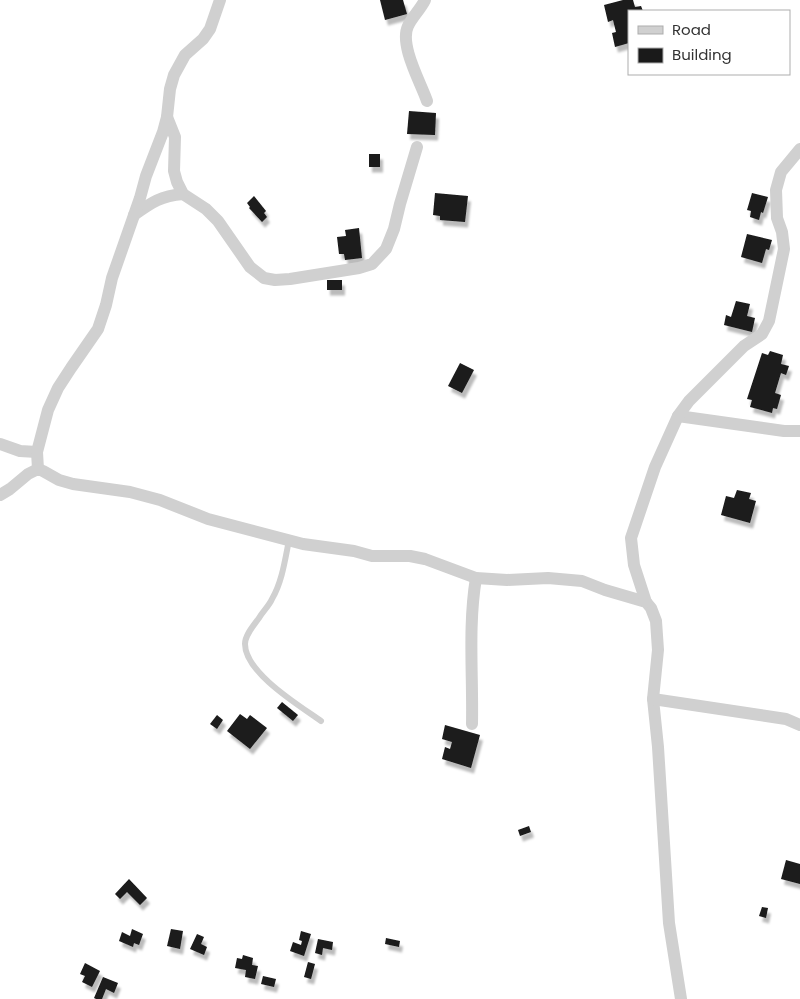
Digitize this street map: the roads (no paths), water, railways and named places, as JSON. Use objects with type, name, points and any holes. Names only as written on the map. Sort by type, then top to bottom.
[{"type":"street","points":[[38,469],[37,452],[48,410],[58,388],[98,329],[112,278],[146,176],[163,132],[174,75],[185,55],[203,39],[210,29],[220,0]]},
{"type":"street","points":[[425,0],[407,28],[405,39],[409,55],[427,101]]},
{"type":"street","points":[[167,116],[175,136],[174,171],[183,194],[206,209],[218,221],[250,267],[264,278],[275,280],[359,268],[372,264],[386,249],[394,229],[417,147]]},
{"type":"street","points":[[681,999],[669,923],[658,747],[652,699],[658,650],[656,621],[651,608],[646,602],[634,565],[631,538],[649,482],[678,416],[698,391],[744,346],[765,330],[769,320],[784,249],[783,237],[776,218],[776,190],[781,172],[800,149]]},
{"type":"street","points":[[134,216],[150,203],[164,196],[183,194]]},
{"type":"street","points":[[678,416],[784,431],[800,431]]},
{"type":"street","points":[[0,444],[20,451],[37,452]]},
{"type":"street","points":[[0,495],[28,474],[38,469],[59,480],[73,484],[130,492],[160,500],[208,520],[317,547],[354,551],[372,556],[410,556],[425,559],[476,578],[507,580],[548,578],[582,581],[646,602]]},
{"type":"street","points":[[472,724],[471,628],[476,578]]},
{"type":"street","points":[[652,699],[786,720],[800,725]]},
{"type":"lane","points":[[289,540],[273,599],[247,636],[245,645],[247,654],[255,668],[272,686],[321,721]]}]
